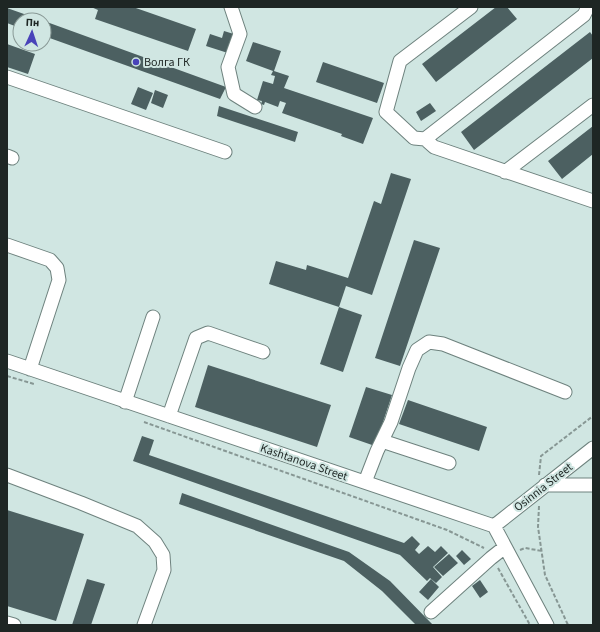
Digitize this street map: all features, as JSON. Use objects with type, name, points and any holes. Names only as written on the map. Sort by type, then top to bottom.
[{"type":"street","points":[[231,7],[240,34],[228,68],[234,94],[255,106]]},
{"type":"street","points":[[471,7],[400,62],[386,112],[414,138],[425,139],[434,147],[593,201]]},
{"type":"street","points":[[425,139],[584,15],[588,7]]},
{"type":"street","points":[[7,77],[224,152]]},
{"type":"street","points":[[505,172],[593,105]]},
{"type":"street","points":[[7,245],[50,260],[58,268],[59,280],[30,369]]},
{"type":"street","points":[[125,402],[153,317]]},
{"type":"street","points":[[169,416],[196,338],[208,333],[221,335],[263,352]]},
{"type":"street","points":[[365,482],[411,362],[417,350],[429,342],[443,344],[565,392]]},
{"type":"street","name":"Kashtanova Street","points":[[7,361],[494,526]]},
{"type":"street","points":[[382,441],[450,463]]},
{"type":"street","name":"Osinnia Street","points":[[494,526],[593,448]]},
{"type":"street","points":[[7,475],[137,526],[155,542],[162,555],[164,570],[144,625]]},
{"type":"street","points":[[542,488],[593,485]]},
{"type":"street","points":[[494,526],[547,625]]},
{"type":"street","points":[[431,612],[505,547]]},
{"type":"street","points":[[7,623],[14,625]]},
{"type":"path","points":[[7,376],[35,385]]},
{"type":"path","points":[[568,625],[546,575],[538,526],[542,488],[539,465],[541,456],[593,416]]},
{"type":"path","points":[[143,422],[447,530],[483,546],[530,625]]},
{"type":"building","points":[[91,7],[133,7],[196,29],[188,51],[95,19],[98,10]]},
{"type":"building","points":[[496,7],[507,7],[517,19],[436,82],[422,64]]},
{"type":"building","points":[[7,8],[18,12],[12,12],[12,25],[7,23]]},
{"type":"building","name":"Волга ГК","points":[[52,24],[226,87],[220,99],[52,39]]},
{"type":"building","points":[[224,31],[237,35],[231,54],[206,46],[210,34],[222,38]]},
{"type":"building","points":[[590,32],[593,36],[593,58],[474,150],[461,132]]},
{"type":"building","points":[[253,42],[281,51],[274,71],[289,76],[284,88],[373,118],[363,144],[341,136],[342,134],[282,113],[286,103],[280,101],[278,107],[265,102],[264,105],[261,104],[262,101],[257,100],[263,81],[273,84],[275,76],[271,75],[273,71],[246,61]]},
{"type":"building","points":[[7,44],[12,46],[12,52],[29,52],[35,54],[28,74],[7,67]]},
{"type":"building","points":[[323,62],[384,83],[377,103],[316,82]]},
{"type":"building","points":[[138,87],[153,93],[146,110],[131,104]]},
{"type":"building","points":[[155,90],[168,95],[163,108],[151,103]]},
{"type":"building","points":[[430,103],[436,111],[421,121],[416,112]]},
{"type":"building","points":[[219,106],[298,132],[295,142],[217,116]]},
{"type":"building","points":[[593,126],[593,154],[562,179],[548,161]]},
{"type":"building","points":[[391,173],[411,179],[372,295],[346,286],[339,307],[269,284],[276,261],[306,270],[307,265],[348,278],[374,201],[381,204]]},
{"type":"building","points":[[414,240],[440,248],[400,366],[375,358]]},
{"type":"building","points":[[339,307],[362,315],[343,372],[320,364]]},
{"type":"building","points":[[208,365],[331,405],[317,447],[195,407]]},
{"type":"building","points":[[366,387],[392,395],[375,446],[349,437]]},
{"type":"building","points":[[408,400],[487,427],[479,451],[399,424]]},
{"type":"building","points":[[142,436],[154,440],[149,455],[404,543],[412,536],[420,544],[415,550],[419,554],[428,546],[435,552],[441,546],[448,553],[433,567],[442,577],[436,583],[430,578],[427,581],[400,555],[133,461]]},
{"type":"building","points":[[182,493],[349,552],[390,581],[433,625],[416,625],[382,591],[344,561],[179,504]]},
{"type":"building","points":[[7,510],[84,534],[56,621],[7,606]]},
{"type":"building","points":[[462,550],[471,559],[464,565],[456,556]]},
{"type":"building","points":[[449,554],[458,563],[443,576],[434,567]]},
{"type":"building","points":[[87,579],[105,584],[91,625],[72,625]]},
{"type":"building","points":[[431,579],[439,587],[428,600],[419,592]]},
{"type":"building","points":[[480,580],[488,592],[480,598],[472,586]]},
{"type":"place","name":"Волга ГК","points":[[136,62]]}]
